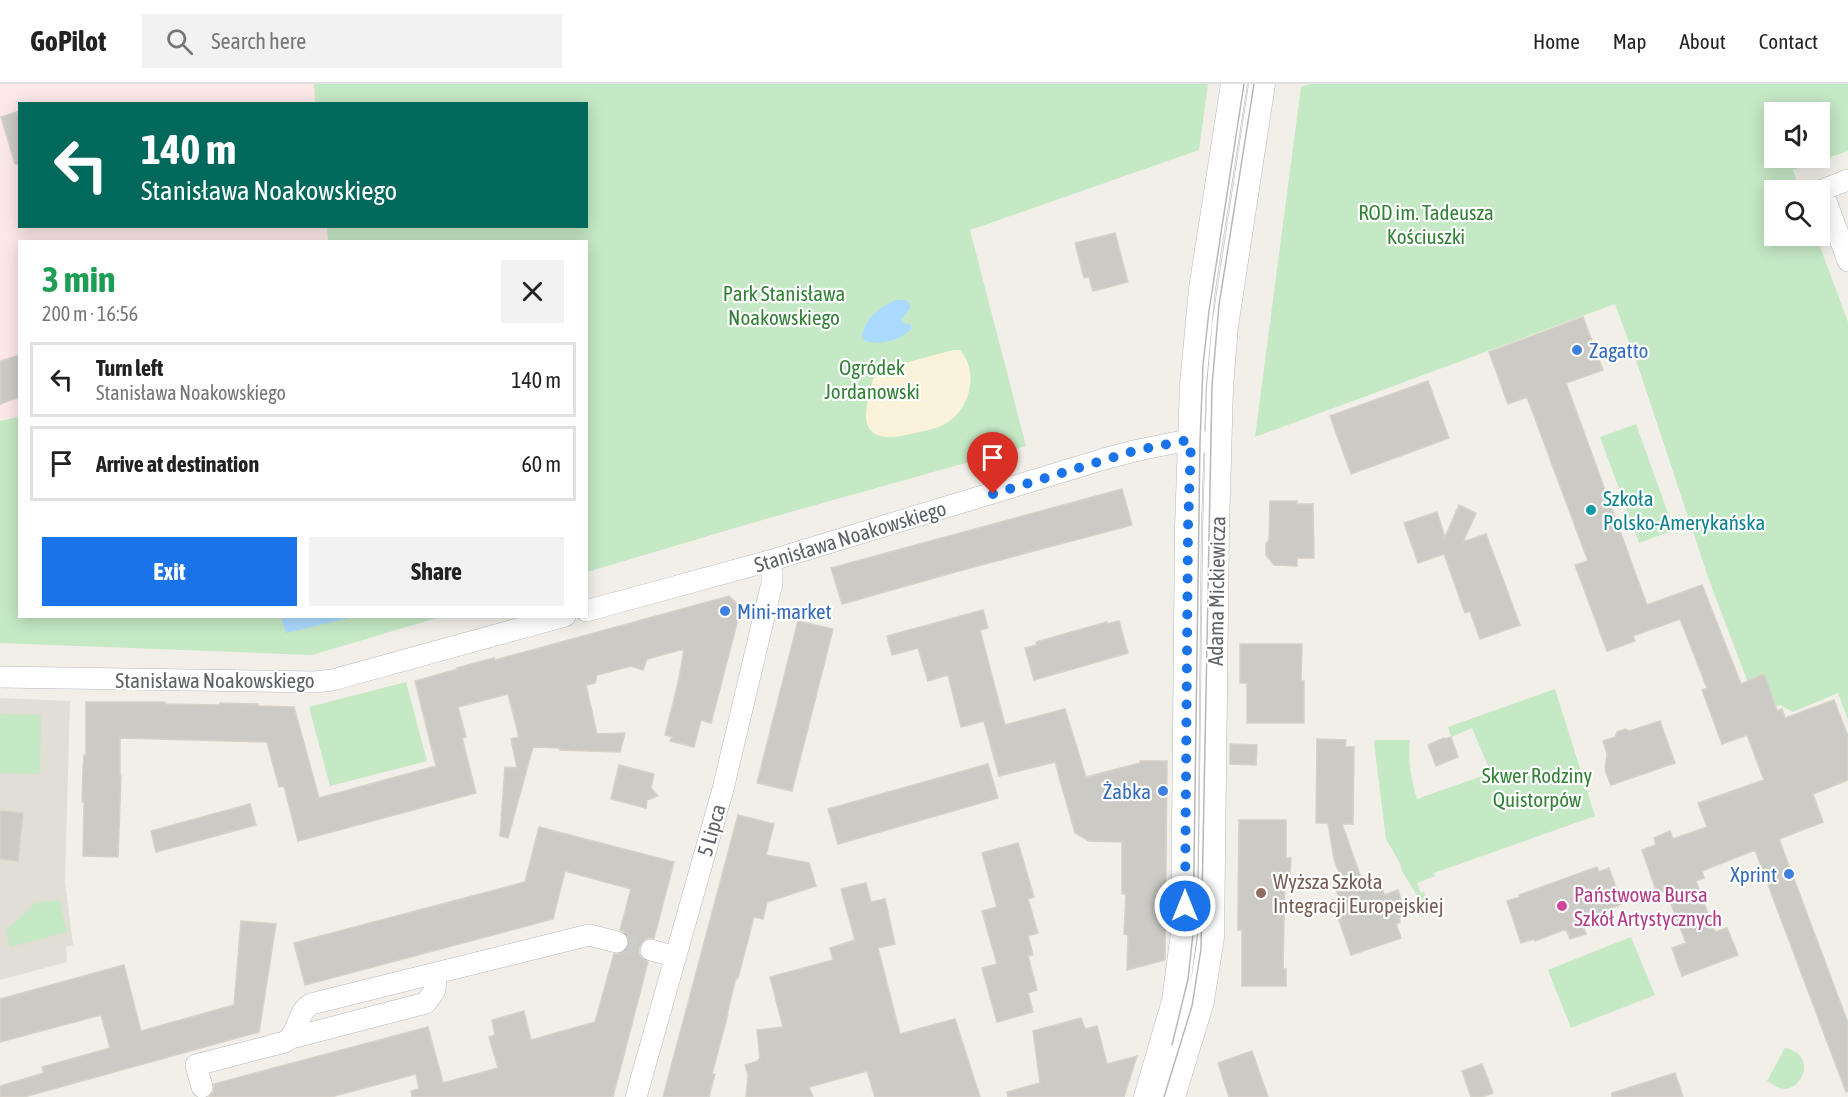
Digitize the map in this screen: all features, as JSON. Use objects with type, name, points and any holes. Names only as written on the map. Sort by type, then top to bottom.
[{"type":"street","name":"Adama Mickiewicza","points":[[1147,1097],[1174,1001],[1182,959],[1188,536],[1193,376],[1199,309],[1234,84]]},
{"type":"street","name":"Adama Mickiewicza","points":[[1172,1097],[1199,1011],[1211,936],[1220,387],[1223,343],[1262,84]]},
{"type":"street","points":[[1848,180],[1822,190],[1848,261]]},
{"type":"street","name":"Stanisława Noakowskiego","points":[[588,610],[769,561],[1104,459],[1183,441],[1219,442]]},
{"type":"street","name":"5 Lipca","points":[[636,1097],[723,789],[769,601],[772,583],[769,561]]},
{"type":"street","name":"Stanisława Noakowskiego","points":[[0,677],[315,682],[332,680],[559,618]]},
{"type":"street","points":[[202,1087],[196,1065],[285,1042],[295,1033],[302,1012],[311,1004],[589,935],[617,942]]},
{"type":"street","points":[[651,950],[676,957]]},
{"type":"shaded area","points":[[0,84],[314,84],[315,102],[18,102],[18,228],[327,228],[328,240],[18,240],[18,417],[0,421]]},
{"type":"shaded area","points":[[0,698],[70,701],[65,881],[73,945],[66,947],[67,962],[0,980]]},
{"type":"green space","name":"Park Stanisława Noakowskiego","points":[[314,84],[1208,84],[1199,150],[970,230],[1026,446],[588,572],[588,240],[328,240],[327,228],[588,228],[588,102],[315,102]]},
{"type":"green space","name":"ROD im. Tadeusza Kościuszki","points":[[1310,84],[1848,84],[1848,151],[1830,157],[1830,102],[1764,102],[1764,168],[1799,168],[1793,170],[1796,180],[1764,180],[1764,246],[1820,246],[1848,322],[1848,720],[1838,693],[1793,712],[1780,705],[1759,712],[1708,577],[1615,304],[1255,437],[1301,87]]},
{"type":"green space","points":[[18,417],[18,618],[437,618],[312,655],[0,643],[0,421]]},
{"type":"green space","points":[[1636,424],[1674,530],[1639,543],[1600,437]]},
{"type":"green space","points":[[406,682],[427,761],[330,786],[309,707]]},
{"type":"green space","name":"Skwer Rodziny Quistorpów","points":[[1555,689],[1595,816],[1434,873],[1435,876],[1417,883],[1421,893],[1424,892],[1427,909],[1425,906],[1425,908],[1402,871],[1386,839],[1375,740],[1410,740],[1410,763],[1417,799],[1491,773],[1472,728],[1451,737],[1448,727]]},
{"type":"green space","points":[[0,714],[41,715],[40,774],[0,773]]},
{"type":"green space","points":[[59,900],[67,932],[10,947],[6,930],[36,903]]},
{"type":"green space","points":[[1631,937],[1655,995],[1571,1028],[1548,970]]},
{"type":"green space","points":[[1785,1048],[1796,1052],[1802,1058],[1804,1066],[1800,1080],[1787,1089],[1767,1081]]},
{"type":"sand","points":[[960,350],[966,359],[971,380],[966,402],[952,419],[935,428],[901,436],[884,437],[871,431],[866,417],[867,405],[872,382],[879,370]]},
{"type":"water","points":[[896,300],[906,300],[910,305],[910,309],[901,319],[905,324],[910,324],[912,328],[902,336],[890,341],[865,341],[862,335],[870,318],[879,309]]},
{"type":"water","points":[[282,618],[349,618],[286,633]]},
{"type":"building","points":[[18,112],[18,164],[15,164],[1,117]]},
{"type":"building","points":[[1115,233],[1128,282],[1093,291],[1089,277],[1084,278],[1075,243]]},
{"type":"building","points":[[1583,317],[1603,370],[1566,383],[1647,605],[1702,585],[1741,684],[1764,674],[1777,711],[1782,709],[1785,718],[1834,700],[1848,736],[1848,780],[1813,794],[1823,822],[1779,839],[1848,1023],[1848,1091],[1846,1092],[1755,850],[1702,871],[1704,878],[1696,881],[1715,932],[1727,928],[1738,955],[1682,976],[1672,948],[1686,943],[1666,891],[1657,893],[1642,850],[1656,845],[1654,838],[1670,831],[1673,839],[1707,827],[1698,803],[1764,780],[1747,735],[1722,744],[1702,690],[1707,688],[1680,619],[1633,636],[1635,641],[1607,651],[1575,565],[1588,561],[1527,397],[1508,404],[1489,352]]},
{"type":"building","points":[[18,356],[18,398],[0,404],[0,361]]},
{"type":"building","points":[[1428,381],[1449,438],[1351,474],[1330,416]]},
{"type":"building","points":[[1122,489],[1132,525],[842,604],[831,568]]},
{"type":"building","points":[[1270,501],[1297,501],[1297,504],[1313,504],[1314,558],[1297,558],[1297,566],[1274,565],[1266,555],[1266,544],[1269,540]]},
{"type":"building","points":[[1459,505],[1476,513],[1463,542],[1486,534],[1520,625],[1480,639],[1470,611],[1465,613],[1444,554],[1418,563],[1404,523],[1437,512],[1445,537]]},
{"type":"building","points":[[729,596],[741,608],[711,723],[701,720],[694,747],[670,741],[672,737],[665,735],[684,649],[647,659],[643,670],[631,666],[597,675],[595,683],[586,685],[597,734],[625,733],[620,752],[533,747],[508,838],[500,836],[505,767],[517,768],[511,739],[519,737],[508,694],[458,707],[466,737],[462,738],[476,793],[298,841],[284,786],[279,787],[267,742],[120,738],[118,857],[83,856],[84,802],[82,802],[84,755],[86,755],[86,702],[220,705],[220,703],[294,707],[319,798],[436,766],[415,681]]},
{"type":"building","points":[[983,610],[988,628],[980,630],[1005,725],[1065,709],[1086,777],[1140,763],[1140,761],[1167,761],[1165,960],[1127,970],[1128,935],[1124,934],[1126,894],[1122,894],[1122,842],[1089,841],[1075,833],[1055,762],[999,776],[984,721],[961,727],[948,675],[928,681],[918,648],[892,655],[887,636]]},
{"type":"building","points":[[798,621],[833,629],[792,791],[757,783]]},
{"type":"building","points":[[1119,621],[1128,653],[1034,680],[1025,648],[1037,645],[1036,642],[1107,622],[1107,624]]},
{"type":"building","points":[[1240,644],[1302,644],[1301,681],[1304,681],[1304,723],[1247,723],[1247,683],[1240,683]]},
{"type":"building","points":[[1660,721],[1675,763],[1611,785],[1605,770],[1607,754],[1603,741],[1615,737],[1617,732],[1625,729],[1630,731]]},
{"type":"building","points":[[1451,737],[1458,757],[1436,766],[1428,745]]},
{"type":"building","points":[[1317,739],[1346,740],[1345,747],[1354,747],[1353,824],[1342,824],[1365,889],[1381,884],[1384,895],[1398,890],[1406,916],[1399,918],[1400,922],[1396,924],[1401,938],[1351,955],[1332,900],[1339,898],[1332,878],[1340,875],[1334,859],[1328,823],[1316,823]]},
{"type":"building","points":[[1230,744],[1257,745],[1256,765],[1230,764]]},
{"type":"building","points":[[988,764],[998,798],[838,844],[828,809]]},
{"type":"building","points":[[619,765],[654,774],[651,788],[658,796],[647,800],[646,808],[611,799]]},
{"type":"building","points":[[250,804],[256,825],[156,852],[151,831]]},
{"type":"building","points":[[0,811],[23,813],[18,861],[0,859]]},
{"type":"building","points":[[738,815],[774,824],[766,855],[809,863],[816,886],[767,902],[763,919],[754,917],[712,1074],[715,1074],[709,1097],[663,1097]]},
{"type":"building","name":"Wyższa Szkoła Integracji Europejskiej","points":[[1239,820],[1286,820],[1286,858],[1291,858],[1290,874],[1285,874],[1283,969],[1286,969],[1286,986],[1242,986],[1242,930],[1238,930]]},
{"type":"building","points":[[539,827],[674,862],[654,938],[643,941],[639,947],[639,954],[648,962],[613,1097],[412,1097],[411,1091],[419,1089],[416,1074],[331,1097],[209,1097],[214,1091],[214,1084],[428,1027],[443,1083],[498,1068],[489,1037],[495,1035],[492,1020],[524,1011],[531,1040],[595,1022],[614,954],[621,954],[629,946],[629,938],[625,932],[620,930],[631,889],[565,871],[553,919],[305,985],[294,943],[525,882]]},
{"type":"building","points":[[1018,843],[1034,897],[1028,899],[1038,933],[1028,936],[1033,955],[1028,956],[1037,990],[1028,993],[1033,1012],[997,1022],[982,968],[997,964],[982,911],[997,907],[982,853]]},
{"type":"building","name":"Państwowa Bursa Szkół Artystycznych","points":[[1597,867],[1599,872],[1609,868],[1622,904],[1612,908],[1613,912],[1582,923],[1586,934],[1570,939],[1566,929],[1535,941],[1534,939],[1521,943],[1507,901]]},
{"type":"building","points":[[866,883],[871,902],[885,899],[895,944],[878,948],[900,1034],[955,1019],[980,1097],[875,1097],[867,1071],[809,1087],[813,1097],[746,1097],[748,1075],[745,1065],[760,1059],[757,1030],[783,1027],[770,977],[833,960],[830,948],[855,940],[841,889]]},
{"type":"building","points":[[241,921],[276,924],[259,1032],[24,1097],[0,1097],[0,1086],[44,1073],[42,1067],[110,1048],[101,1015],[0,1042],[0,999],[124,965],[141,1031],[234,1005]]},
{"type":"building","points":[[1081,1018],[1085,1029],[1097,1026],[1107,1064],[1137,1056],[1124,1097],[1008,1097],[1007,1092],[1040,1083],[1033,1031]]},
{"type":"building","points":[[1252,1051],[1268,1097],[1229,1097],[1218,1063]]},
{"type":"building","points":[[1482,1064],[1493,1093],[1482,1097],[1471,1097],[1462,1071]]},
{"type":"building","points":[[1675,1073],[1683,1097],[1612,1097],[1612,1093]]},
{"type":"tunnel","points":[[617,942],[651,950]]},
{"type":"tram line","points":[[1172,1045],[1188,979],[1193,934],[1203,365],[1209,311],[1244,84]]},
{"type":"tram line","points":[[1164,1097],[1192,1006],[1201,949],[1212,386],[1219,305],[1254,84]]},
{"type":"place","name":"Zagatto","points":[[1577,350]]},
{"type":"place","name":"Szkoła Polsko-Amerykańska","points":[[1591,510]]},
{"type":"place","name":"Mini-market","points":[[725,611]]},
{"type":"place","name":"Żabka","points":[[1163,791]]},
{"type":"place","name":"Xprint","points":[[1789,874]]},
{"type":"place","name":"Wyższa Szkoła Integracji Europejskiej","points":[[1261,893]]},
{"type":"place","name":"Państwowa Bursa Szkół Artystycznych","points":[[1562,906]]},
{"type":"route","points":[[993,494],[1134,451],[1183,441],[1191,442],[1188,527],[1185,906]]},
{"type":"park label","name":"Ogródek Jordanowski","points":[[872,379]]}]
